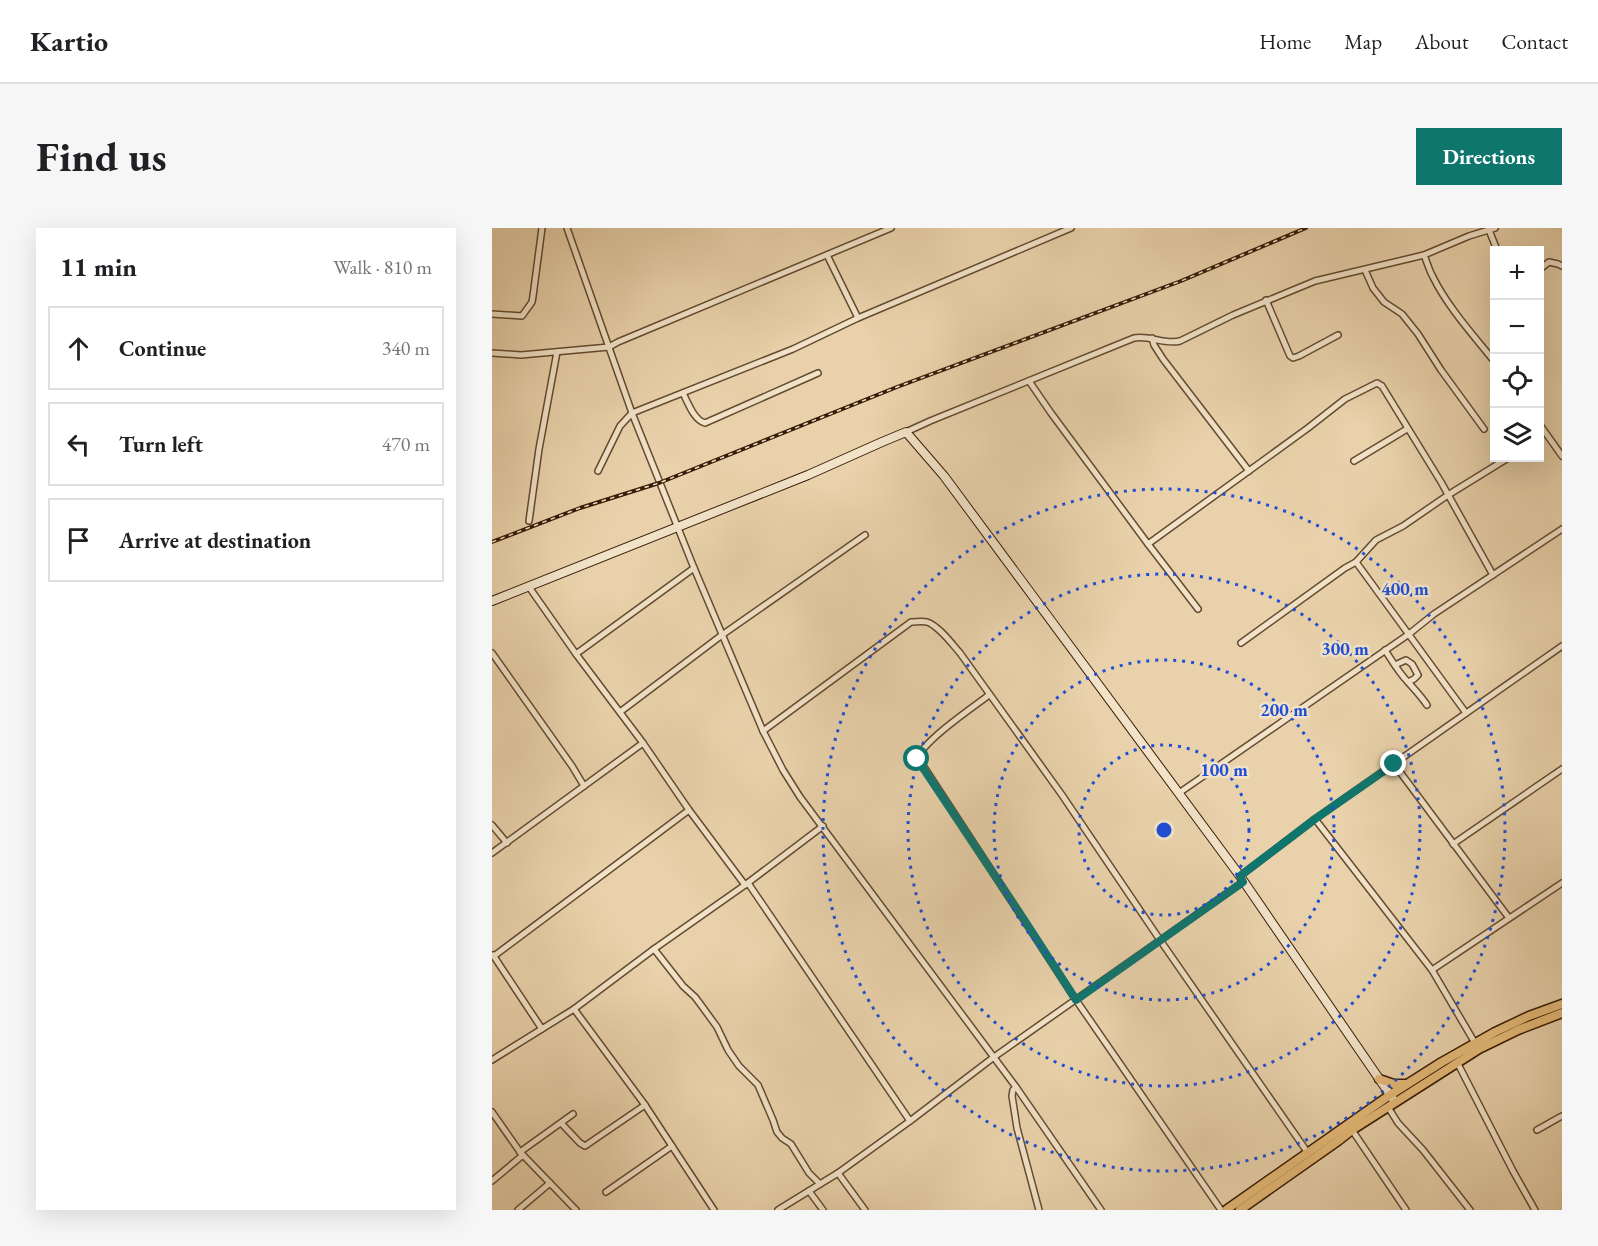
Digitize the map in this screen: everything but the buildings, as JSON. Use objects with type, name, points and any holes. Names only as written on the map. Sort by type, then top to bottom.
[{"type":"main road","points":[[1240,1210],[1338,1142],[1391,1102],[1410,1083],[1442,1062],[1529,1016],[1562,1004]]},
{"type":"main road","points":[[1226,1210],[1308,1153],[1479,1049],[1518,1030],[1561,1017]]},
{"type":"main road","points":[[1379,1079],[1394,1084],[1410,1083]]},
{"type":"street","points":[[492,314],[522,316],[532,302],[542,228]]},
{"type":"street","points":[[567,228],[632,414],[677,527],[763,731],[783,770],[800,797],[1016,1087],[1101,1210]]},
{"type":"street","points":[[492,353],[521,355],[609,347],[891,228]]},
{"type":"street","points":[[598,471],[620,426],[632,414],[793,349],[858,318],[1071,228]]},
{"type":"street","points":[[492,601],[808,475],[882,441],[1134,338],[1152,338],[1171,343],[1180,341],[1266,300],[1315,281],[1424,255],[1492,229],[1496,246]]},
{"type":"street","points":[[827,255],[858,318]]},
{"type":"street","points":[[1424,255],[1437,285],[1490,357]]},
{"type":"street","points":[[1544,266],[1549,262],[1562,266]]},
{"type":"street","points":[[1365,270],[1373,288],[1384,302],[1402,314],[1418,334],[1484,429]]},
{"type":"street","points":[[1266,300],[1290,356],[1293,358],[1338,335]]},
{"type":"street","points":[[1152,338],[1163,359],[1248,471]]},
{"type":"street","points":[[529,520],[539,449],[557,352]]},
{"type":"street","points":[[683,393],[695,416],[700,422],[705,423],[818,373]]},
{"type":"street","points":[[1029,381],[1198,609]]},
{"type":"street","points":[[1148,544],[1345,399],[1379,383],[1448,495],[1493,574]]},
{"type":"street","points":[[1354,461],[1407,429]]},
{"type":"street","points":[[906,432],[944,476],[1242,879],[1379,1079],[1391,1102],[1398,1123],[1430,1158],[1470,1210]]},
{"type":"street","points":[[1544,436],[1562,456]]},
{"type":"street","points":[[1241,643],[1356,562],[1376,540],[1403,526],[1502,462]]},
{"type":"street","points":[[1179,793],[1409,634],[1434,614],[1562,529]]},
{"type":"street","points":[[620,712],[722,635],[864,535]]},
{"type":"street","points":[[1356,562],[1466,713]]},
{"type":"street","points":[[576,654],[694,568]]},
{"type":"street","points":[[529,587],[689,810],[747,884],[910,1121]]},
{"type":"street","points":[[763,731],[911,622],[928,623],[947,638],[1062,795],[1308,1153]]},
{"type":"street","points":[[781,1209],[838,1173],[994,1057],[1160,940],[1242,879],[1315,819],[1562,646]]},
{"type":"street","points":[[1385,650],[1427,705]]},
{"type":"street","points":[[492,653],[584,786]]},
{"type":"street","points":[[1395,665],[1407,660],[1412,664],[1418,675],[1408,682]]},
{"type":"street","points":[[989,694],[922,749],[917,759],[1076,1000],[1221,1210]]},
{"type":"street","points":[[492,853],[643,743]]},
{"type":"street","points":[[1394,764],[1509,918]]},
{"type":"street","points":[[1453,844],[1562,769]]},
{"type":"street","points":[[542,1029],[493,955],[689,810]]},
{"type":"street","points":[[1315,819],[1432,970],[1475,1043]]},
{"type":"street","points":[[492,825],[507,843]]},
{"type":"street","points":[[492,1060],[574,1009],[823,826]]},
{"type":"street","points":[[1432,970],[1562,883]]},
{"type":"street","points":[[661,944],[664,961]]},
{"type":"street","points":[[654,949],[701,1005],[739,1066],[758,1085],[777,1132],[791,1144],[809,1173],[820,1184]]},
{"type":"street","points":[[574,1009],[645,1105],[714,1210]]},
{"type":"street","points":[[1457,1062],[1534,1210]]},
{"type":"street","points":[[1016,1087],[1012,1096],[1017,1128],[1039,1210]]},
{"type":"street","points":[[561,1123],[585,1146],[645,1105]]},
{"type":"street","points":[[492,1112],[522,1154],[576,1210]]},
{"type":"street","points":[[492,1181],[573,1114]]},
{"type":"street","points":[[1537,1130],[1562,1116]]},
{"type":"street","points":[[1352,1130],[1406,1210]]},
{"type":"street","points":[[606,1192],[672,1146]]},
{"type":"street","points":[[838,1173],[865,1210]]},
{"type":"street","points":[[518,1210],[550,1183]]},
{"type":"street","points":[[809,1191],[823,1210]]},
{"type":"railway","points":[[492,542],[580,508],[659,483],[897,387],[1181,281],[1306,228]]},
{"type":"route","points":[[917,759],[1076,1000],[1243,882],[1240,876],[1315,819],[1394,764]]}]
